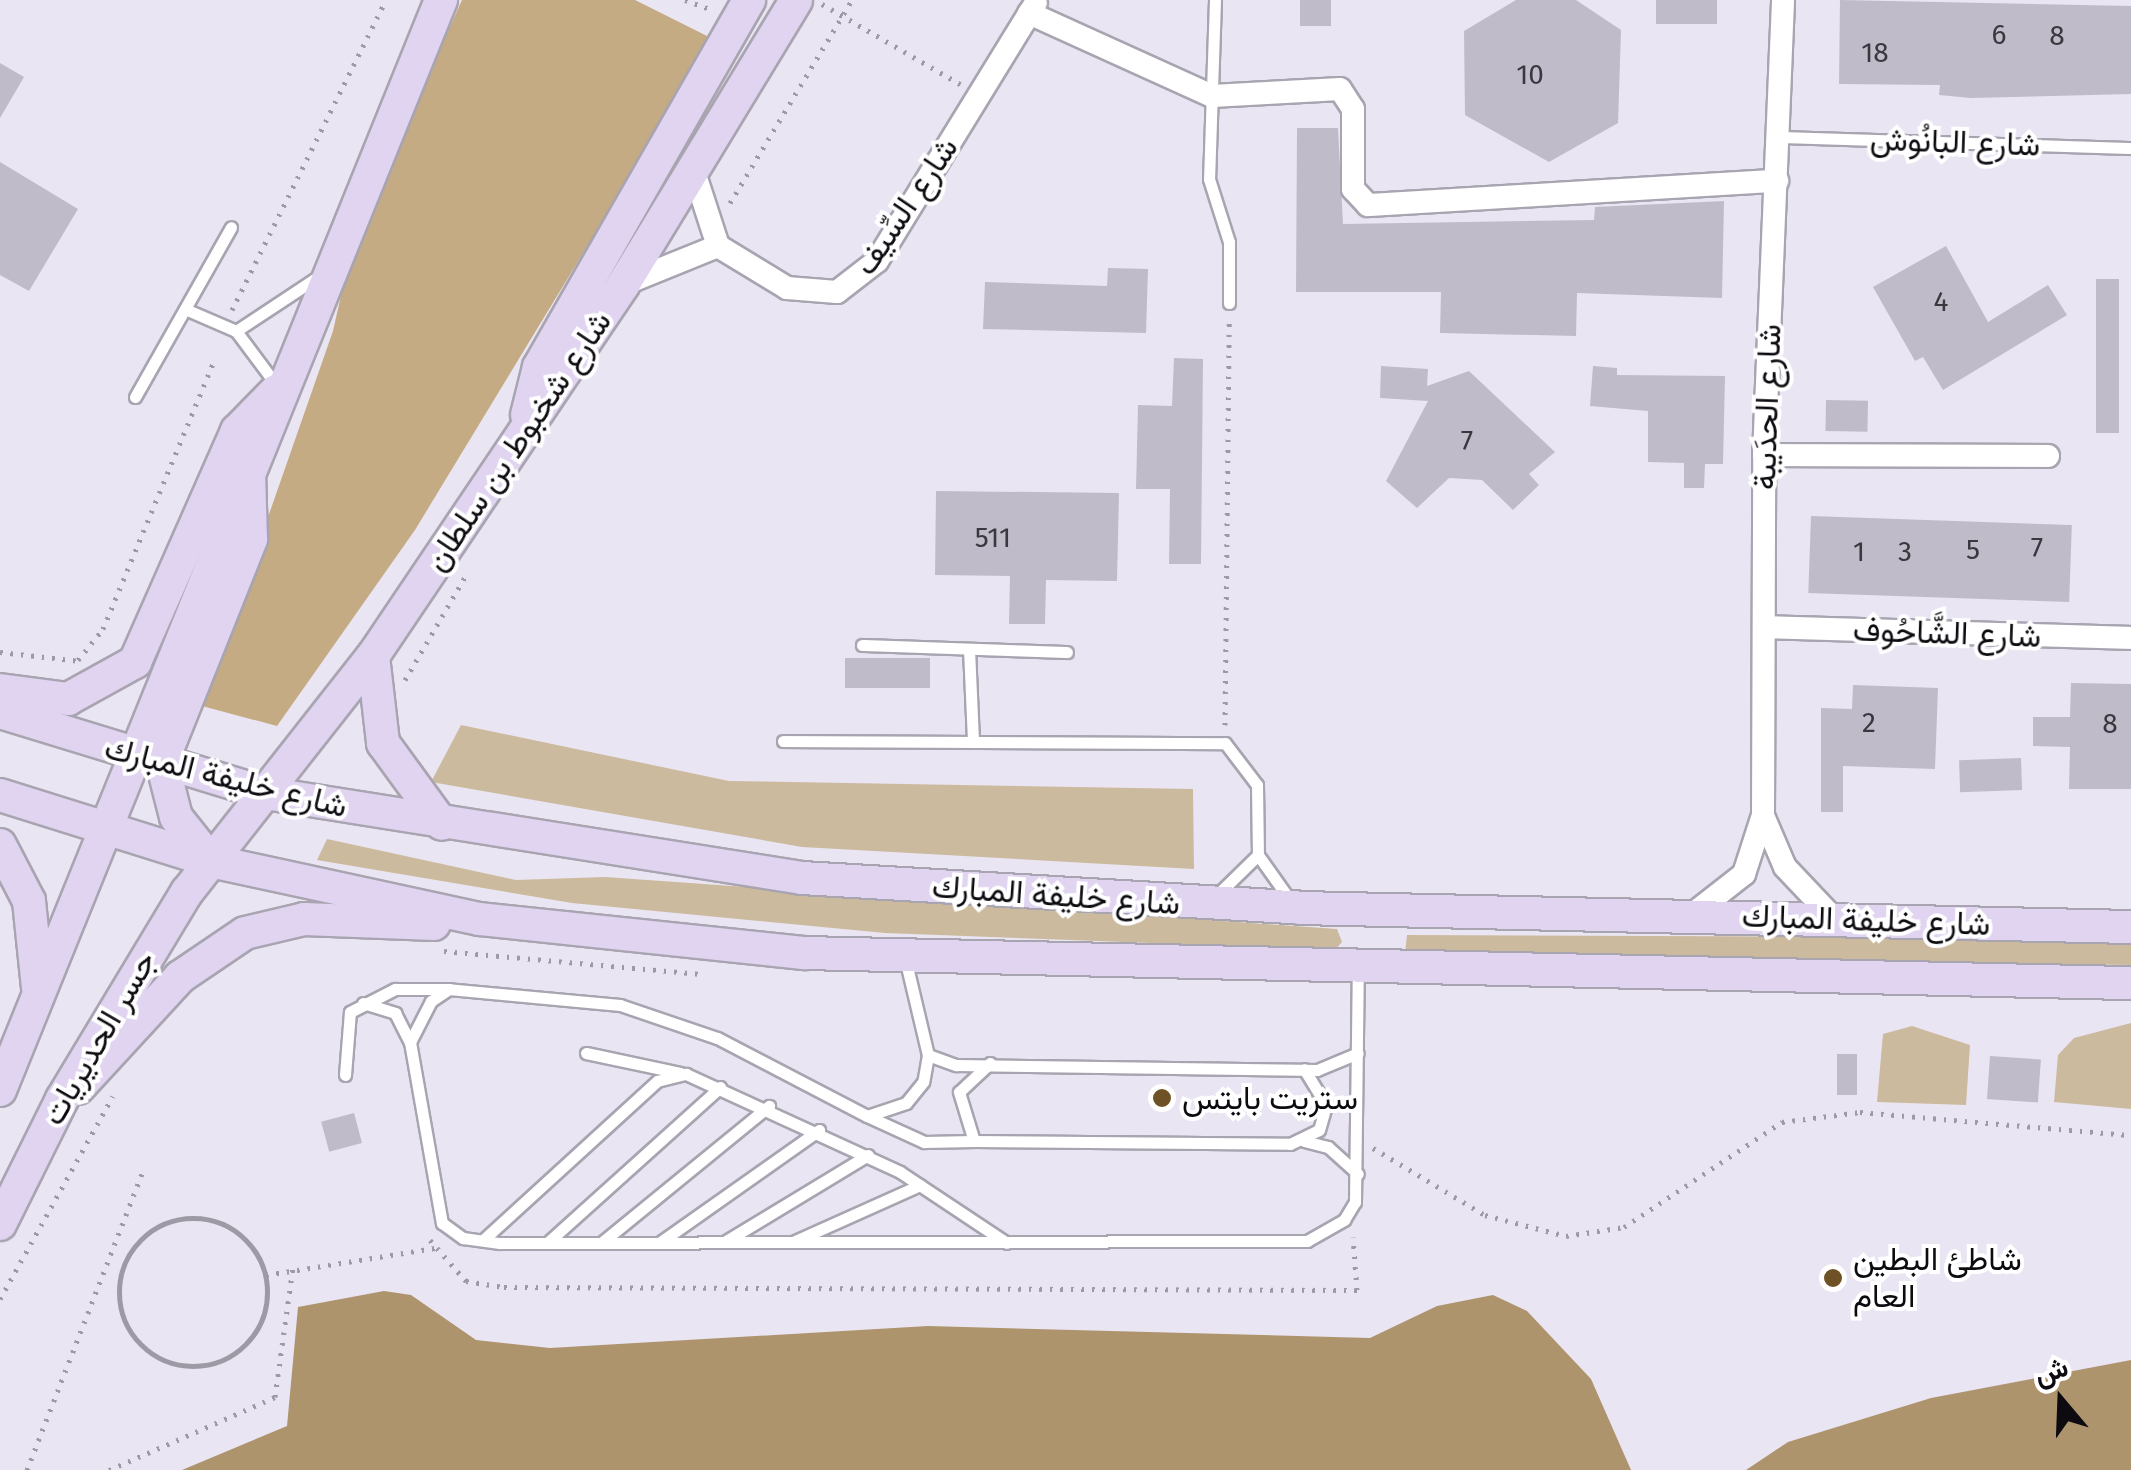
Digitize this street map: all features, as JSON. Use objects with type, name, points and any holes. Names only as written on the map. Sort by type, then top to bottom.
[{"type":"main road","points":[[527,430],[539,367],[749,0]]},
{"type":"main road","name":"شارع شخبوط بن سلطان","points":[[211,861],[373,656],[527,430],[694,172],[796,0]]},
{"type":"main road","points":[[105,832],[149,759],[248,471],[440,1]]},
{"type":"main road","points":[[0,690],[49,700],[104,686],[147,646],[237,431],[280,389]]},
{"type":"main road","points":[[373,656],[383,743],[442,824]]},
{"type":"main road","name":"شارع خليفة المبارك","points":[[0,712],[266,793],[442,824],[802,878],[1300,908],[2131,926]]},
{"type":"main road","points":[[149,759],[176,817],[211,861]]},
{"type":"main road","name":"شارع خليفة المبارك","points":[[0,796],[105,832],[211,861],[480,919],[905,958],[1475,965],[2131,983]]},
{"type":"main road","name":"جسر الحديريات","points":[[0,1090],[105,832]]},
{"type":"main road","points":[[0,846],[28,901],[39,994]]},
{"type":"main road","name":"جسر الحديريات","points":[[0,1224],[62,1099],[211,861]]},
{"type":"main road","points":[[1475,965],[1496,944],[1493,924],[1478,910]]},
{"type":"main road","points":[[62,1099],[200,960],[245,933],[304,919],[480,919]]},
{"type":"street","name":"شارع الحدَيبة","points":[[1693,914],[1744,874],[1763,815],[1764,455],[1783,0]]},
{"type":"street","points":[[1034,6],[1212,96],[1333,86],[1347,94],[1352,189],[1368,205],[1777,181]]},
{"type":"street","name":"شارع السِّيف","points":[[718,246],[812,295],[860,280],[1034,6]]},
{"type":"street","points":[[623,284],[718,246],[694,172]]},
{"type":"street","points":[[1764,455],[2048,456]]},
{"type":"street","name":"شارع الشَّاحُوف","points":[[1764,627],[2131,638]]},
{"type":"street","name":"شارع الحدَيبة","points":[[1763,815],[1785,867],[1836,922]]},
{"type":"lane","points":[[1214,0],[1208,180],[1229,242],[1230,303]]},
{"type":"lane","name":"شارع البانُوش","points":[[1778,137],[2131,148]]},
{"type":"lane","points":[[135,398],[231,227]]},
{"type":"lane","points":[[236,331],[327,272]]},
{"type":"lane","points":[[185,309],[236,331],[280,389]]},
{"type":"lane","points":[[862,645],[1067,652]]},
{"type":"lane","points":[[969,649],[973,742]]},
{"type":"lane","points":[[783,741],[1224,744],[1256,785],[1258,855],[1300,908]]},
{"type":"lane","points":[[1196,904],[1232,887],[1258,855]]},
{"type":"lane","points":[[868,1116],[906,1104],[928,1055],[905,958]]},
{"type":"lane","points":[[363,1003],[394,1013],[410,1042],[433,1191],[442,1223],[463,1238],[547,1243],[1307,1241],[1344,1220],[1358,1174],[1358,964]]},
{"type":"lane","points":[[345,1074],[342,1036],[363,1003],[395,989],[620,1005],[718,1038],[924,1142],[1304,1140],[1328,1146],[1358,1174]]},
{"type":"lane","points":[[410,1042],[431,1001],[449,990]]},
{"type":"lane","points":[[586,1053],[686,1074],[769,1106],[920,1185],[1006,1243]]},
{"type":"lane","points":[[928,1055],[990,1063],[1304,1069],[1358,1053]]},
{"type":"lane","points":[[974,1141],[959,1092],[990,1063]]},
{"type":"lane","points":[[1304,1069],[1326,1105],[1319,1130],[1304,1140]]},
{"type":"lane","points":[[484,1240],[657,1081],[686,1074]]},
{"type":"lane","points":[[547,1243],[720,1087]]},
{"type":"lane","points":[[601,1243],[769,1106]]},
{"type":"lane","points":[[659,1243],[819,1130]]},
{"type":"lane","points":[[723,1243],[868,1155]]},
{"type":"lane","points":[[791,1243],[920,1185]]},
{"type":"path","points":[[232,310],[386,0]]},
{"type":"path","points":[[815,0],[979,95]]},
{"type":"path","points":[[726,210],[852,0]]},
{"type":"path","points":[[1224,744],[1230,303]]},
{"type":"path","points":[[78,660],[103,628],[215,359]]},
{"type":"path","points":[[400,690],[473,564]]},
{"type":"path","points":[[0,652],[78,660],[104,686]]},
{"type":"path","points":[[435,950],[718,975]]},
{"type":"path","points":[[0,1298],[122,1080]]},
{"type":"path","points":[[1358,1138],[1485,1215],[1566,1236],[1624,1227],[1782,1122],[1860,1112],[2131,1135]]},
{"type":"path","points":[[27,1470],[143,1171]]},
{"type":"path","points":[[186,1218],[244,1239],[266,1275],[263,1317],[238,1350],[178,1365],[128,1328],[123,1267],[148,1233],[186,1218]]},
{"type":"path","points":[[266,1275],[293,1267],[410,1256],[463,1238]]},
{"type":"path","points":[[109,1263],[123,1267]]},
{"type":"path","points":[[109,1470],[275,1396],[293,1267]]},
{"type":"shaded area","points":[[462,0],[635,0],[713,39],[415,530],[277,726],[202,706],[333,331],[353,242]]},
{"type":"shaded area","points":[[461,725],[729,781],[1193,789],[1194,869],[802,847],[431,782]]},
{"type":"shaded area","points":[[327,839],[516,880],[605,877],[1337,929],[1342,942],[1335,950],[885,933],[572,903],[317,860]]},
{"type":"shaded area","points":[[1407,935],[2131,938],[2131,965],[1405,954]]},
{"type":"shaded area","points":[[2131,1023],[2131,1109],[2054,1102],[2058,1055],[2074,1038]]},
{"type":"shaded area","points":[[1912,1026],[1970,1045],[1966,1105],[1877,1102],[1883,1034]]},
{"type":"shaded area","points":[[384,1291],[411,1295],[476,1340],[550,1348],[928,1326],[1370,1338],[1437,1306],[1493,1295],[1527,1311],[1591,1379],[1631,1470],[182,1470],[287,1426],[298,1307]]},
{"type":"shaded area","points":[[2131,1360],[2131,1470],[1746,1470],[1788,1442],[1931,1398]]},
{"type":"building","points":[[1300,0],[1331,0],[1331,26],[1300,26]]},
{"type":"building","points":[[1516,0],[1576,0],[1621,30],[1618,123],[1549,162],[1465,115],[1464,31]]},
{"type":"building","points":[[1656,0],[1717,0],[1717,24],[1656,24]]},
{"type":"building","points":[[1840,0],[2131,6],[2131,94],[1971,98],[1939,95],[1940,85],[1839,84]]},
{"type":"building","points":[[0,63],[24,77],[0,118]]},
{"type":"building","points":[[1297,128],[1338,128],[1343,224],[1594,220],[1595,207],[1724,201],[1722,298],[1577,293],[1576,336],[1440,333],[1441,292],[1296,292]]},
{"type":"building","points":[[0,162],[78,209],[29,291],[0,275]]},
{"type":"building","points":[[1946,246],[1988,322],[2048,285],[2067,315],[1943,390],[1923,357],[1915,361],[1873,287]]},
{"type":"building","points":[[1108,268],[1148,269],[1146,333],[983,329],[985,282],[1107,286]]},
{"type":"building","points":[[2096,279],[2119,279],[2119,433],[2096,433]]},
{"type":"building","points":[[1174,358],[1203,359],[1201,564],[1169,564],[1170,489],[1136,489],[1138,405],[1172,406]]},
{"type":"building","points":[[1381,366],[1428,369],[1427,386],[1469,371],[1555,452],[1529,474],[1539,485],[1513,510],[1482,480],[1449,478],[1417,508],[1386,481],[1428,401],[1380,398]]},
{"type":"building","points":[[1593,366],[1617,368],[1617,375],[1725,376],[1723,464],[1705,464],[1704,488],[1684,488],[1684,463],[1648,462],[1648,411],[1590,406]]},
{"type":"building","points":[[1826,400],[1868,401],[1867,432],[1825,431]]},
{"type":"building","points":[[936,491],[1119,493],[1117,581],[1046,580],[1045,624],[1009,624],[1010,576],[935,575]]},
{"type":"building","points":[[1811,516],[2072,525],[2069,602],[1808,593]]},
{"type":"building","points":[[845,658],[930,658],[930,688],[845,688]]},
{"type":"building","points":[[2071,683],[2131,684],[2131,789],[2069,789],[2070,747],[2033,746],[2033,717],[2070,717]]},
{"type":"building","points":[[1853,685],[1938,688],[1935,769],[1843,766],[1843,812],[1821,812],[1821,708],[1852,709]]},
{"type":"building","points":[[2021,758],[2022,790],[1960,792],[1959,760]]},
{"type":"building","points":[[1837,1054],[1857,1054],[1857,1095],[1837,1095]]},
{"type":"building","points":[[1990,1056],[2041,1060],[2038,1102],[1987,1099]]},
{"type":"building","points":[[354,1113],[362,1143],[329,1152],[321,1122]]},
{"type":"place","name":"ستريت بايتس","points":[[1162,1098]]},
{"type":"place","name":"شاطئ البطين العام","points":[[1833,1278]]}]
